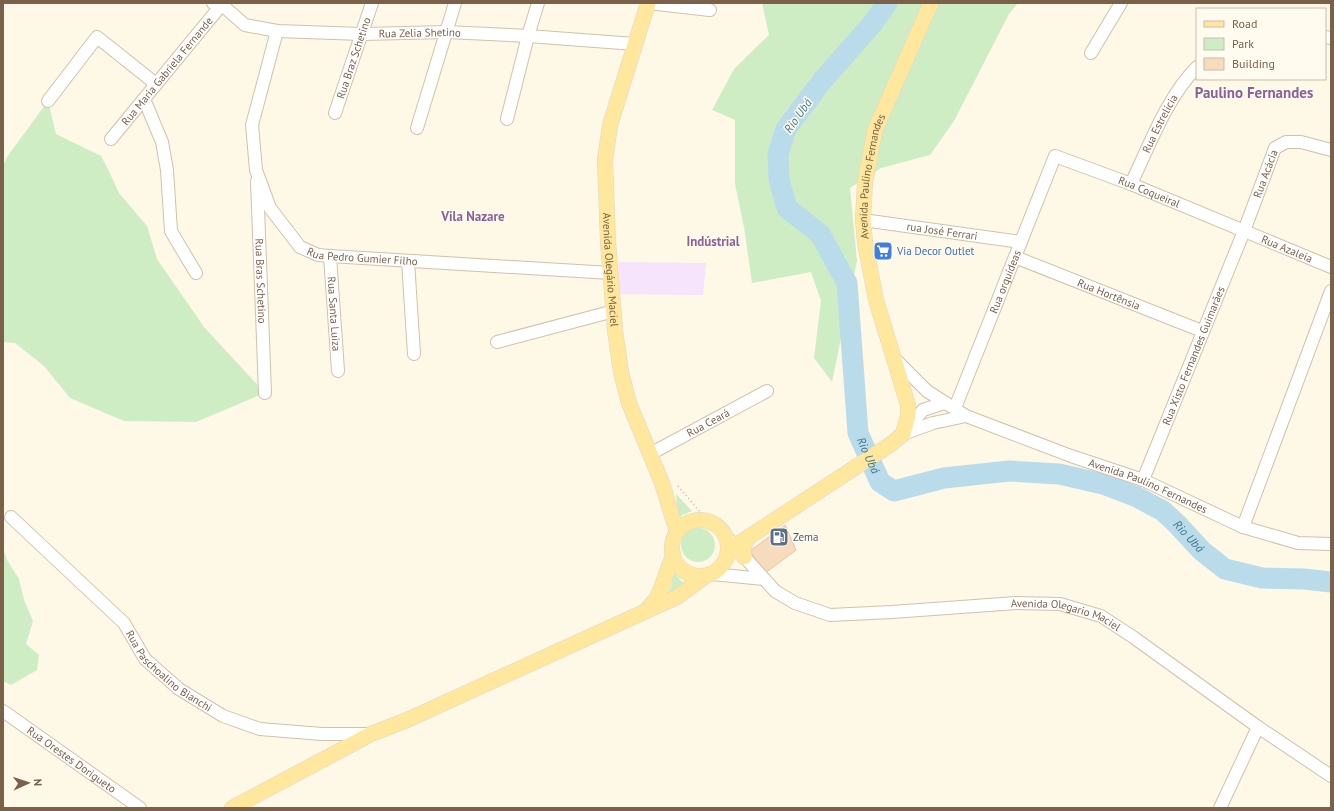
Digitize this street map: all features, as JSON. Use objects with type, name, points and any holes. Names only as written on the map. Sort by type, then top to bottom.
[{"type":"main road","name":"Avenida Olegário Maciel","points":[[648,3],[610,125],[605,160],[608,242],[621,372],[629,403],[662,483],[677,532]]},
{"type":"main road","name":"Avenida Paulino Fernandes","points":[[903,434],[908,415],[908,405],[876,300],[865,243],[865,182],[875,130],[931,3]]},
{"type":"main road","points":[[232,808],[371,734],[407,720],[643,614],[677,597],[723,565],[735,545],[891,444],[903,434]]},
{"type":"main road","points":[[643,614],[657,598],[673,555],[673,543],[677,532],[683,526],[689,522],[697,520],[707,520],[716,525],[735,545]]},
{"type":"main road","points":[[673,555],[676,563],[682,570],[690,574],[708,575]]},
{"type":"street","name":"Rua Braz Schetino","points":[[335,113],[372,3]]},
{"type":"street","points":[[417,128],[455,3]]},
{"type":"street","points":[[507,119],[538,3]]},
{"type":"street","points":[[648,3],[710,10]]},
{"type":"street","points":[[1091,53],[1121,3]]},
{"type":"street","name":"Rua Zelia Shetino","points":[[219,4],[246,25],[277,31],[362,34],[447,32],[635,44]]},
{"type":"street","name":"Rua Maria Gabriela Fernande","points":[[111,138],[144,99],[219,4]]},
{"type":"street","name":"Rua Pedro Gumier Filho","points":[[277,31],[252,125],[256,170],[270,208],[300,247],[318,255],[611,273]]},
{"type":"street","points":[[48,101],[97,37],[156,84]]},
{"type":"street","name":"Rua Estrelícia","points":[[1131,184],[1163,116],[1188,76],[1196,68]]},
{"type":"street","points":[[144,99],[162,142],[167,170],[171,231],[196,273]]},
{"type":"street","name":"Rua Acácia","points":[[1244,231],[1275,148],[1286,142],[1301,142],[1331,150]]},
{"type":"street","name":"Rua Coqueiral","points":[[1055,156],[1131,184],[1244,231]]},
{"type":"street","name":"Rua orquídeas","points":[[950,405],[1015,257],[1055,156]]},
{"type":"street","name":"Rua Bras Schetino","points":[[256,170],[266,392]]},
{"type":"street","name":"rua José Ferrari","points":[[864,220],[1021,242]]},
{"type":"street","name":"Rua Azaleia","points":[[1244,231],[1331,267]]},
{"type":"street","name":"Rua Xisto Fernandes Guimarães","points":[[1143,480],[1202,331],[1244,231]]},
{"type":"street","name":"Rua Santa Luiza","points":[[330,256],[338,371]]},
{"type":"street","name":"Rua Hortênsia","points":[[1015,257],[1202,331]]},
{"type":"street","points":[[408,261],[414,354]]},
{"type":"street","points":[[1243,527],[1331,291]]},
{"type":"street","points":[[497,342],[614,311]]},
{"type":"street","name":"Avenida Paulino Fernandes","points":[[893,358],[927,392],[966,416],[1071,456],[1143,480],[1243,527],[1298,543],[1331,544]]},
{"type":"street","name":"Rua Ceará","points":[[650,454],[766,391]]},
{"type":"street","points":[[903,434],[924,410],[950,405]]},
{"type":"street","points":[[903,434],[933,423],[966,416]]},
{"type":"street","name":"Rua Paschoalino Bianchi","points":[[11,517],[124,623],[145,659],[179,689],[223,716],[260,729],[322,734],[371,734]]},
{"type":"street","name":"Avenida Olegario Maciel","points":[[735,545],[775,591],[795,603],[830,615],[1016,603],[1060,604],[1102,616],[1258,727],[1331,776]]},
{"type":"street","points":[[708,575],[764,579]]},
{"type":"street","name":"Rua Orestes Dorigueto","points":[[3,711],[140,808]]},
{"type":"street","points":[[1220,808],[1258,727]]},
{"type":"shaded area","points":[[619,262],[706,263],[703,295],[618,294]]},
{"type":"green space","points":[[762,3],[1018,3],[1009,14],[954,121],[930,155],[881,168],[850,188],[857,261],[832,382],[814,358],[821,301],[811,272],[752,283],[744,227],[735,184],[735,120],[712,110],[734,69],[769,35]]},
{"type":"green space","points":[[48,101],[56,134],[101,156],[119,193],[147,226],[157,259],[204,327],[265,393],[196,422],[124,421],[70,398],[44,366],[15,343],[3,342],[3,166],[7,157]]},
{"type":"green space","points":[[676,494],[692,511],[678,517]]},
{"type":"green space","points":[[695,528],[701,528],[710,533],[714,539],[714,551],[710,557],[701,562],[695,562],[686,557],[681,548],[681,542],[686,533]]},
{"type":"green space","points":[[3,547],[7,560],[19,579],[24,600],[33,621],[26,644],[39,655],[37,670],[11,685],[3,681]]},
{"type":"green space","points":[[674,573],[684,584],[665,599],[671,587]]},
{"type":"building","name":"Zema","points":[[785,525],[796,550],[765,573],[750,551]]},
{"type":"waterway","name":"Rio Ubá","points":[[887,3],[873,23],[822,81],[786,129],[778,154],[779,180],[787,208],[820,234],[847,283],[858,433],[880,482],[894,491],[944,478],[1009,471],[1059,474],[1103,484],[1137,497],[1163,511],[1202,551],[1225,569],[1262,578],[1304,579],[1331,582]]},
{"type":"place","name":"Via Decor Outlet","points":[[883,251]]},
{"type":"place","name":"Zema","points":[[779,537]]},
{"type":"district","name":"Paulino Fernandes","points":[[1254,93]]},
{"type":"district","name":"Vila Nazare","points":[[473,216]]},
{"type":"district","name":"Indústrial","points":[[713,241]]}]
